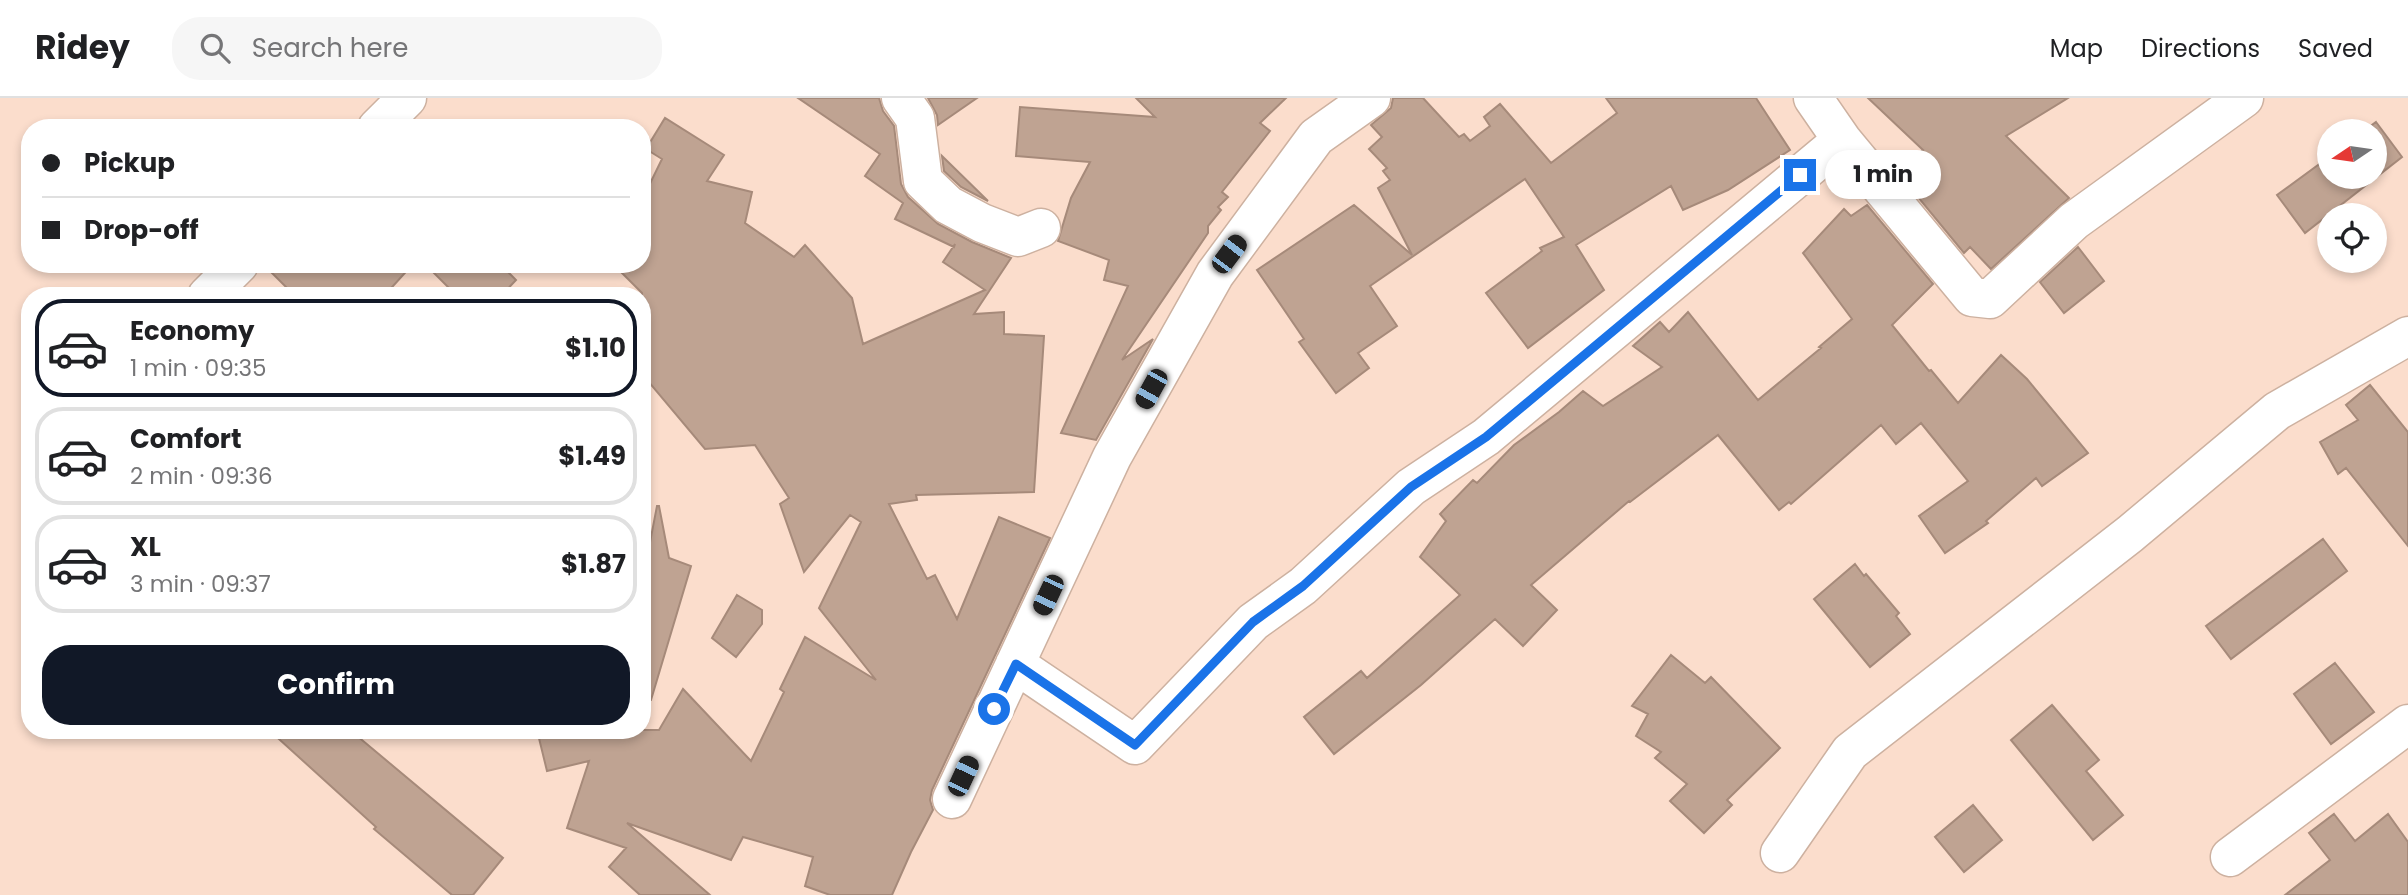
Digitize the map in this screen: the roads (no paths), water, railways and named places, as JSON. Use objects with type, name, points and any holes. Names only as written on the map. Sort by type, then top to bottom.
[{"type":"street","points":[[386,119],[407,98]]},
{"type":"street","points":[[901,98],[915,118],[923,181],[948,205],[982,223],[1018,237],[1041,228]]},
{"type":"street","points":[[952,799],[1112,457],[1215,274],[1316,136],[1371,98]]},
{"type":"street","points":[[1812,98],[1842,140],[1972,296],[1990,299],[2074,221],[2244,98]]},
{"type":"street","points":[[1016,664],[1135,745],[1253,622],[1303,586],[1411,487],[1486,437],[1842,140]]},
{"type":"street","points":[[216,287],[230,273]]},
{"type":"street","points":[[1780,853],[1850,752],[2130,534],[2277,411],[2408,336]]},
{"type":"street","points":[[2230,857],[2408,723]]}]
